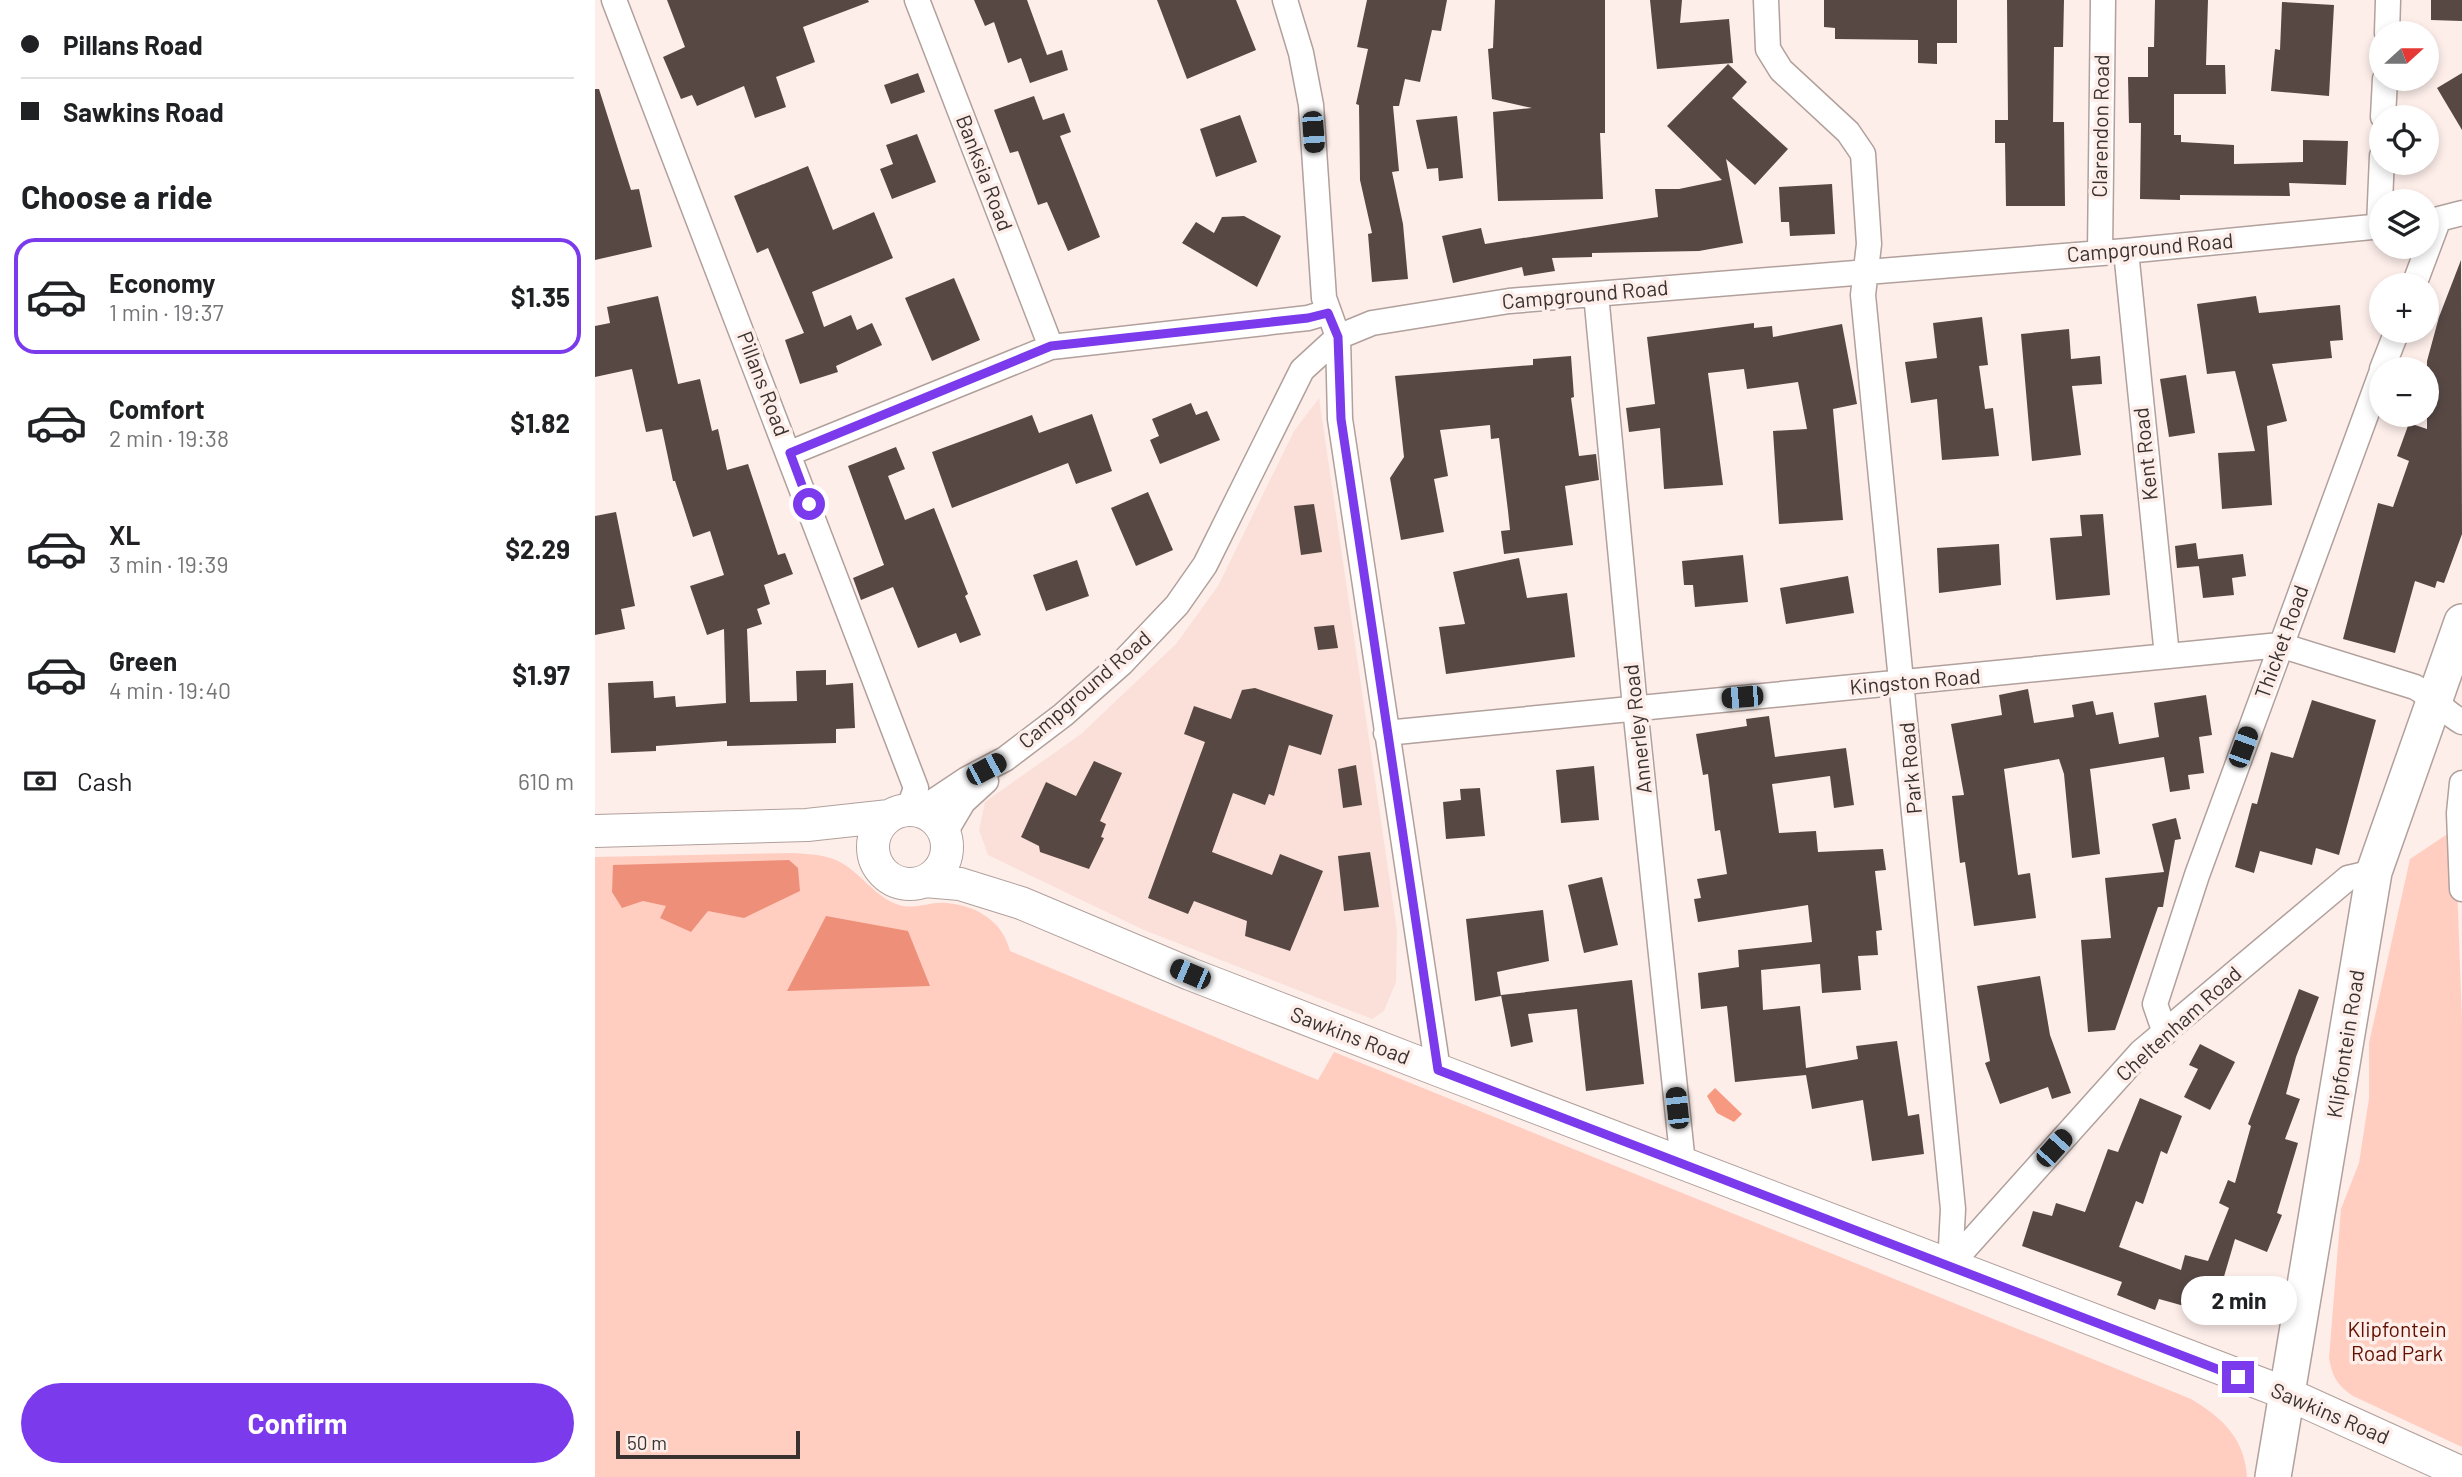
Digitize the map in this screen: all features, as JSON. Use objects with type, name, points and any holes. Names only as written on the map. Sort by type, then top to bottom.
[{"type":"main road","name":"Klipfontein Road","points":[[2273,1477],[2374,872],[2462,621]]},
{"type":"street","name":"Pillans Road","points":[[614,0],[790,453],[916,788],[906,812]]},
{"type":"street","name":"Banksia Road","points":[[917,0],[1051,346]]},
{"type":"street","points":[[1285,0],[1301,53],[1311,105],[1324,298],[1338,337],[1341,419],[1438,1070]]},
{"type":"street","name":"Park Road","points":[[1766,0],[1768,49],[1781,71],[1848,132],[1863,154],[1870,244],[1863,295],[1954,1218],[1950,1265]]},
{"type":"street","name":"Clarendon Road","points":[[2099,253],[2103,0]]},
{"type":"street","points":[[2387,21],[2388,0]]},
{"type":"street","points":[[2439,219],[2462,213]]},
{"type":"street","points":[[2439,222],[2462,225]]},
{"type":"street","name":"Campground Road","points":[[946,841],[963,803],[1005,759],[1063,715],[1122,663],[1177,605],[1205,565],[1301,370],[1338,337],[1372,323],[1405,316],[1509,301],[2126,251],[2369,227]]},
{"type":"street","name":"Kent Road","points":[[2126,251],[2167,656]]},
{"type":"street","name":"Annerley Road","points":[[1596,293],[1635,707],[1683,1164]]},
{"type":"street","points":[[790,453],[1051,346],[1308,318],[1328,313]]},
{"type":"street","name":"Thicket Road","points":[[2165,1033],[2155,1004],[2197,875],[2369,405]]},
{"type":"street","name":"Kingston Road","points":[[1386,733],[2280,645],[2415,687],[2434,698],[2451,716],[2462,722]]},
{"type":"street","name":"Campground Road","points":[[595,831],[807,825],[906,812],[1005,759]]},
{"type":"street","points":[[2461,784],[2462,890]]},
{"type":"street","points":[[906,812],[939,824],[946,841],[936,873],[925,880],[904,883],[884,873],[876,863],[874,837],[906,812]]},
{"type":"street","name":"Campground Road","points":[[807,825],[851,844],[884,873]]},
{"type":"street","name":"Sawkins Road","points":[[946,841],[962,864],[1021,903]]},
{"type":"street","name":"Cheltenham Road","points":[[1950,1265],[2141,1052],[2348,878],[2374,872]]},
{"type":"street","name":"Sawkins Road","points":[[925,880],[960,884],[1021,903],[1190,974],[2288,1394],[2462,1473]]},
{"type":"shaded area","points":[[1319,398],[1397,930],[1396,982],[1384,1011],[1372,1019],[1144,930],[988,855],[979,830],[985,802],[1081,734],[1176,644],[1218,586],[1294,431]]},
{"type":"shaded area","points":[[789,860],[798,868],[800,891],[744,918],[708,911],[691,932],[660,918],[666,906],[643,901],[622,908],[612,892],[613,865]]},
{"type":"shaded area","points":[[826,916],[908,931],[930,986],[787,991]]},
{"type":"shaded area","points":[[1715,1088],[1742,1114],[1734,1122],[1717,1113],[1707,1096]]},
{"type":"green space","name":"Klipfontein Road Park","points":[[2455,829],[2462,1020],[2462,1447],[2353,1396],[2336,1380],[2329,1358],[2341,1209],[2359,1163],[2369,1098],[2369,1043],[2410,859]]},
{"type":"green space","points":[[791,853],[838,861],[854,871],[882,896],[899,905],[911,907],[947,903],[979,912],[1002,932],[1010,951],[1318,1080],[1334,1052],[2191,1399],[2213,1413],[2230,1430],[2242,1451],[2247,1477],[595,1477],[595,857]]},
{"type":"building","points":[[667,0],[869,2],[803,27],[815,62],[776,77],[786,107],[755,118],[744,86],[697,106],[692,95],[681,99],[663,57],[685,47]]},
{"type":"building","points":[[974,0],[1027,0],[1047,55],[1062,50],[1068,70],[1030,83],[1021,58],[1008,63],[994,22],[985,26]]},
{"type":"building","points":[[1157,0],[1236,0],[1256,50],[1187,79]]},
{"type":"building","points":[[1367,0],[1447,0],[1441,31],[1432,30],[1420,82],[1405,79],[1399,106],[1393,106],[1399,171],[1392,172],[1403,224],[1408,279],[1372,282],[1368,234],[1372,233],[1360,180],[1359,105],[1356,104],[1368,49],[1357,47]]},
{"type":"building","points":[[1495,0],[1605,0],[1605,133],[1600,133],[1603,199],[1498,201],[1493,112],[1532,108],[1492,99],[1488,49],[1493,48]]},
{"type":"building","points":[[1650,0],[1682,0],[1680,23],[1729,19],[1733,63],[1657,69]]},
{"type":"building","points":[[1824,0],[1957,0],[1957,43],[1937,43],[1937,64],[1918,63],[1918,40],[1835,39],[1835,28],[1824,27]]},
{"type":"building","points":[[2007,0],[2064,0],[2063,47],[2054,47],[2053,122],[2064,122],[2065,206],[2006,206],[2005,143],[1995,143],[1995,120],[2008,120]]},
{"type":"building","points":[[2155,0],[2208,0],[2206,65],[2225,65],[2226,94],[2174,94],[2174,135],[2181,135],[2181,142],[2234,145],[2234,164],[2303,162],[2303,140],[2348,141],[2346,185],[2289,183],[2290,196],[2180,195],[2180,200],[2140,199],[2141,123],[2129,123],[2128,77],[2148,77],[2148,47],[2154,47]]},
{"type":"building","points":[[2431,0],[2462,0],[2462,21],[2431,20]]},
{"type":"building","points":[[2282,2],[2334,5],[2329,96],[2271,91],[2275,49],[2280,50]]},
{"type":"building","points":[[1728,64],[1747,82],[1732,98],[1788,149],[1755,185],[1726,159],[1743,243],[1699,251],[1592,253],[1592,257],[1552,258],[1555,271],[1524,276],[1522,267],[1453,283],[1442,236],[1481,228],[1485,244],[1658,217],[1655,189],[1679,189],[1722,180],[1667,126]]},
{"type":"building","points":[[918,73],[925,92],[891,104],[884,85]]},
{"type":"building","points":[[2462,73],[2462,130],[2439,91],[2439,87]]},
{"type":"building","points":[[595,89],[599,89],[631,190],[639,189],[652,247],[595,260]]},
{"type":"building","points":[[1034,96],[1043,120],[1064,113],[1071,132],[1060,136],[1100,237],[1068,251],[1047,202],[1038,205],[1018,151],[1010,153],[994,110]]},
{"type":"building","points":[[1240,115],[1257,162],[1216,177],[1200,129]]},
{"type":"building","points":[[1457,116],[1463,178],[1439,181],[1438,168],[1427,169],[1416,120]]},
{"type":"building","points":[[917,134],[936,182],[892,199],[880,169],[893,164],[886,145]]},
{"type":"building","points":[[808,166],[833,230],[874,212],[893,258],[812,292],[824,327],[851,315],[857,330],[872,323],[882,345],[836,366],[838,372],[800,384],[785,340],[804,333],[768,248],[757,253],[734,196]]},
{"type":"building","points":[[1832,184],[1835,234],[1790,236],[1789,222],[1781,222],[1779,187]]},
{"type":"building","points":[[1244,216],[1281,236],[1257,287],[1182,243],[1196,222],[1214,233],[1222,217]]},
{"type":"building","points":[[2461,260],[2462,534],[2444,583],[2437,581],[2435,588],[2415,581],[2395,653],[2343,639],[2378,503],[2393,507],[2409,461],[2397,456],[2408,427],[2439,427],[2439,357],[2428,357],[2432,343],[2439,343],[2439,317]]},
{"type":"building","points":[[954,278],[980,340],[932,361],[905,298]]},
{"type":"building","points":[[658,296],[678,384],[700,379],[712,431],[718,429],[727,470],[748,464],[778,555],[785,553],[793,574],[764,585],[770,604],[757,609],[762,624],[747,629],[750,702],[797,701],[796,671],[826,670],[826,685],[853,683],[855,728],[836,729],[836,743],[727,746],[727,741],[656,746],[656,751],[611,753],[608,683],[653,681],[654,698],[675,696],[676,707],[726,703],[724,629],[707,635],[690,586],[724,575],[710,531],[693,537],[673,481],[662,429],[646,432],[632,369],[595,377],[595,326],[610,323],[607,307]]},
{"type":"building","points":[[2256,296],[2259,313],[2340,305],[2343,340],[2330,341],[2332,358],[2272,364],[2287,421],[2267,426],[2272,505],[2222,509],[2218,453],[2255,451],[2235,371],[2207,374],[2197,304]]},
{"type":"building","points":[[1982,317],[1988,365],[1979,366],[1985,409],[1993,408],[1999,456],[1942,460],[1937,399],[1911,403],[1905,362],[1937,358],[1933,323]]},
{"type":"building","points":[[1754,323],[1754,328],[1772,326],[1773,337],[1842,324],[1857,404],[1833,409],[1843,520],[1779,524],[1773,431],[1807,429],[1798,382],[1747,389],[1744,369],[1708,373],[1723,485],[1664,489],[1660,428],[1629,432],[1626,408],[1655,404],[1647,337]]},
{"type":"building","points":[[2069,329],[2071,359],[2100,356],[2102,384],[2072,386],[2081,455],[2032,461],[2021,334]]},
{"type":"building","points":[[1571,356],[1574,397],[1571,398],[1579,456],[1596,454],[1599,480],[1565,486],[1573,545],[1504,554],[1501,531],[1510,530],[1508,511],[1499,438],[1491,439],[1490,425],[1440,430],[1448,476],[1434,479],[1444,532],[1401,540],[1390,478],[1404,457],[1395,376],[1533,365],[1533,359]]},
{"type":"building","points":[[2186,375],[2195,433],[2169,437],[2160,379]]},
{"type":"building","points":[[1191,403],[1196,415],[1207,411],[1220,440],[1160,464],[1150,440],[1159,436],[1152,419]]},
{"type":"building","points":[[1092,414],[1112,471],[1076,484],[1068,463],[952,508],[932,452],[1032,415],[1039,433]]},
{"type":"building","points":[[896,447],[905,469],[888,476],[905,520],[934,508],[981,635],[960,643],[956,633],[918,648],[893,587],[861,600],[853,578],[884,565],[848,466]]},
{"type":"building","points":[[1148,492],[1173,550],[1136,566],[1111,508]]},
{"type":"building","points":[[1314,504],[1322,552],[1301,555],[1294,506]]},
{"type":"building","points":[[616,512],[635,606],[621,609],[625,629],[595,635],[595,516]]},
{"type":"building","points":[[2103,514],[2110,595],[2056,600],[2050,538],[2082,536],[2080,515]]},
{"type":"building","points":[[2196,543],[2199,566],[2177,568],[2175,546]]},
{"type":"building","points":[[1999,544],[2001,585],[1939,593],[1937,548]]},
{"type":"building","points":[[2243,554],[2246,576],[2232,578],[2234,595],[2203,598],[2198,559]]},
{"type":"building","points":[[1743,555],[1748,602],[1695,607],[1693,585],[1684,585],[1682,561]]},
{"type":"building","points":[[1519,558],[1527,598],[1567,593],[1575,657],[1446,674],[1439,627],[1465,624],[1453,572]]},
{"type":"building","points":[[1077,560],[1089,596],[1046,611],[1033,575]]},
{"type":"building","points":[[1848,576],[1854,613],[1786,624],[1780,588]]},
{"type":"building","points":[[1334,625],[1338,648],[1318,650],[1314,627]]},
{"type":"building","points":[[1255,688],[1333,715],[1321,755],[1289,745],[1274,796],[1269,794],[1265,805],[1233,793],[1212,852],[1272,875],[1280,854],[1323,871],[1290,951],[1245,936],[1247,921],[1194,901],[1188,914],[1148,898],[1205,742],[1184,734],[1194,706],[1231,719],[1242,690]]},
{"type":"building","points":[[2028,689],[2034,723],[2074,717],[2072,705],[2093,701],[2096,715],[2113,712],[2119,744],[2159,737],[2154,703],[2206,695],[2212,735],[2199,737],[2204,773],[2188,775],[2190,789],[2170,792],[2164,757],[2090,769],[2100,854],[2072,858],[2064,774],[2059,759],[2004,769],[2018,875],[2030,873],[2036,918],[1974,926],[1965,862],[1960,863],[1952,796],[1964,795],[1951,724],[2002,715],[1999,695]]},
{"type":"building","points":[[2312,700],[2376,720],[2339,855],[2316,848],[2312,865],[2260,851],[2254,873],[2235,867],[2252,803],[2257,804],[2271,752],[2293,758]]},
{"type":"building","points":[[1769,716],[1775,757],[1846,748],[1854,805],[1834,808],[1830,776],[1772,784],[1779,833],[1816,831],[1818,852],[1883,849],[1886,870],[1875,871],[1882,930],[1876,931],[1878,955],[1858,956],[1861,990],[1822,993],[1820,964],[1761,970],[1763,1010],[1800,1006],[1806,1068],[1858,1059],[1856,1046],[1897,1041],[1908,1116],[1919,1114],[1924,1154],[1872,1161],[1863,1100],[1812,1109],[1806,1075],[1735,1082],[1727,1006],[1701,1009],[1698,973],[1739,967],[1738,950],[1812,942],[1808,905],[1698,922],[1694,899],[1701,898],[1697,879],[1727,874],[1720,830],[1715,831],[1708,774],[1703,775],[1696,734],[1747,726],[1746,719]]},
{"type":"building","points":[[1094,761],[1122,773],[1100,821],[1106,824],[1101,837],[1104,838],[1089,869],[1040,852],[1039,846],[1021,837],[1046,782],[1076,796]]},
{"type":"building","points":[[1356,765],[1362,805],[1343,808],[1338,769]]},
{"type":"building","points":[[1594,766],[1599,820],[1561,823],[1556,770]]},
{"type":"building","points":[[1480,788],[1485,836],[1446,839],[1443,802],[1461,800],[1460,789]]},
{"type":"building","points":[[2176,818],[2181,839],[2175,840],[2163,907],[2158,907],[2115,1030],[2088,1032],[2081,940],[2111,938],[2105,878],[2164,872],[2152,824]]},
{"type":"building","points":[[1370,852],[1379,907],[1344,911],[1338,856]]},
{"type":"building","points":[[1602,877],[1618,945],[1584,953],[1568,885]]},
{"type":"building","points":[[1543,910],[1549,961],[1497,972],[1501,996],[1475,1001],[1466,919]]},
{"type":"building","points":[[2040,976],[2050,1035],[2071,1093],[2052,1099],[2048,1087],[2000,1104],[1985,1063],[1990,1061],[1977,986]]},
{"type":"building","points":[[1632,980],[1644,1084],[1586,1091],[1577,1009],[1528,1014],[1533,1042],[1511,1047],[1501,995]]},
{"type":"building","points":[[2299,989],[2319,997],[2296,1057],[2286,1094],[2300,1099],[2285,1139],[2298,1143],[2277,1213],[2282,1215],[2267,1252],[2235,1239],[2213,1314],[2159,1299],[2155,1310],[2117,1295],[2122,1282],[2022,1246],[2033,1211],[2052,1216],[2056,1203],[2085,1212],[2108,1149],[2118,1152],[2140,1098],[2182,1116],[2167,1154],[2161,1151],[2143,1204],[2136,1201],[2119,1247],[2181,1270],[2185,1255],[2208,1261],[2229,1208],[2219,1203],[2228,1180],[2235,1183],[2251,1126],[2248,1124]]},
{"type":"building","points":[[2200,1044],[2235,1062],[2210,1110],[2184,1097],[2198,1069],[2189,1065]]},
{"type":"route","points":[[809,504],[790,453],[1051,346],[1308,318],[1328,313],[1338,337],[1341,419],[1438,1070],[2238,1377]]}]
